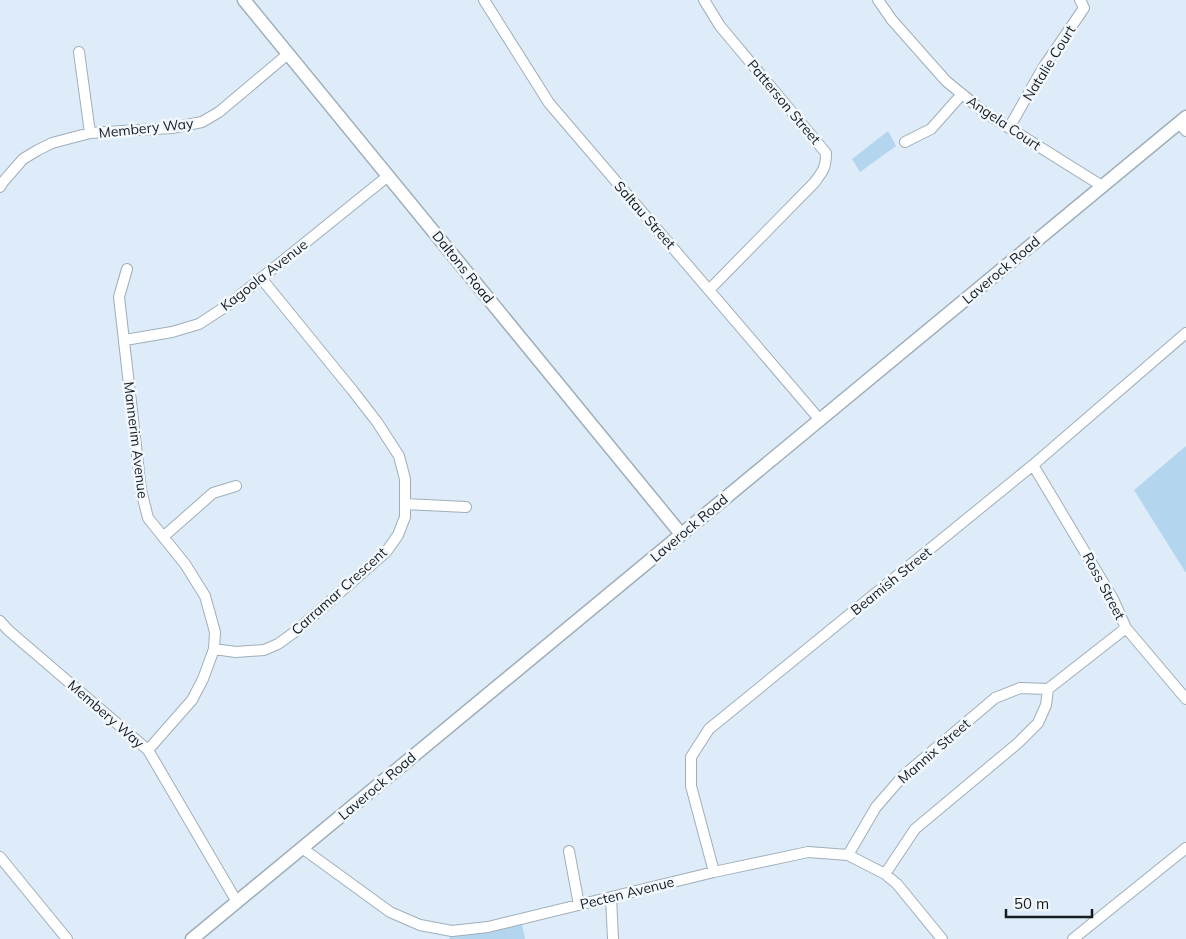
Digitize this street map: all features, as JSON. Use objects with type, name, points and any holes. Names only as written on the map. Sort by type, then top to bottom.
[{"type":"street","name":"Daltons Road","points":[[244,0],[681,534]]},
{"type":"street","name":"Saltau Street","points":[[484,0],[549,103],[820,420]]},
{"type":"street","name":"Patterson Street","points":[[704,0],[720,26],[826,153],[826,163],[814,183],[709,290]]},
{"type":"street","name":"Angela Court","points":[[878,0],[892,20],[946,82],[984,112],[1102,186]]},
{"type":"street","name":"Natalie Court","points":[[1009,128],[1043,68],[1084,8],[1080,0]]},
{"type":"street","points":[[79,52],[90,133]]},
{"type":"street","name":"Membery Way","points":[[0,187],[2,182],[23,159],[52,142],[90,133],[172,128],[202,122],[219,112],[288,54]]},
{"type":"street","points":[[905,142],[931,129],[962,94]]},
{"type":"street","name":"Laverock Road","points":[[196,938],[302,848],[1102,186],[1184,124]]},
{"type":"street","name":"Kagoola Avenue","points":[[125,340],[172,332],[199,324],[228,305],[388,176]]},
{"type":"street","name":"Mannerim Avenue","points":[[127,269],[119,297],[141,490],[148,518],[185,564],[205,596],[215,632],[214,648],[203,679],[192,700],[148,750]]},
{"type":"street","name":"Carramar Crescent","points":[[214,648],[236,652],[264,650],[278,644],[296,631],[386,552],[398,535],[405,517],[404,479],[399,456],[377,422],[261,278]]},
{"type":"street","name":"Beamish Street","points":[[714,872],[691,786],[691,757],[709,729],[1033,465],[1186,334]]},
{"type":"street","name":"Ross Street","points":[[1033,465],[1113,599],[1126,628],[1186,699]]},
{"type":"street","points":[[163,537],[213,493],[236,486]]},
{"type":"street","points":[[405,504],[466,507]]},
{"type":"street","name":"Membery Way","points":[[0,621],[8,630],[148,750],[237,902]]},
{"type":"street","points":[[885,874],[915,829],[1018,743],[1038,723],[1046,705],[1048,689],[1126,628]]},
{"type":"street","name":"Mannix Street","points":[[848,855],[876,807],[903,776],[995,698],[1020,688],[1048,689]]},
{"type":"street","name":"Pecten Avenue","points":[[302,848],[390,912],[420,925],[452,931],[488,927],[714,872],[808,852],[848,855],[885,874],[896,884],[942,939]]},
{"type":"street","points":[[1073,939],[1186,848]]},
{"type":"street","points":[[569,851],[579,905]]},
{"type":"street","points":[[0,857],[67,939]]},
{"type":"street","points":[[611,897],[613,939]]},
{"type":"shaded area","points":[[888,131],[896,146],[860,172],[852,159]]},
{"type":"shaded area","points":[[1186,446],[1186,573],[1134,490]]},
{"type":"shaded area","points":[[521,919],[525,939],[449,939],[452,931]]}]
